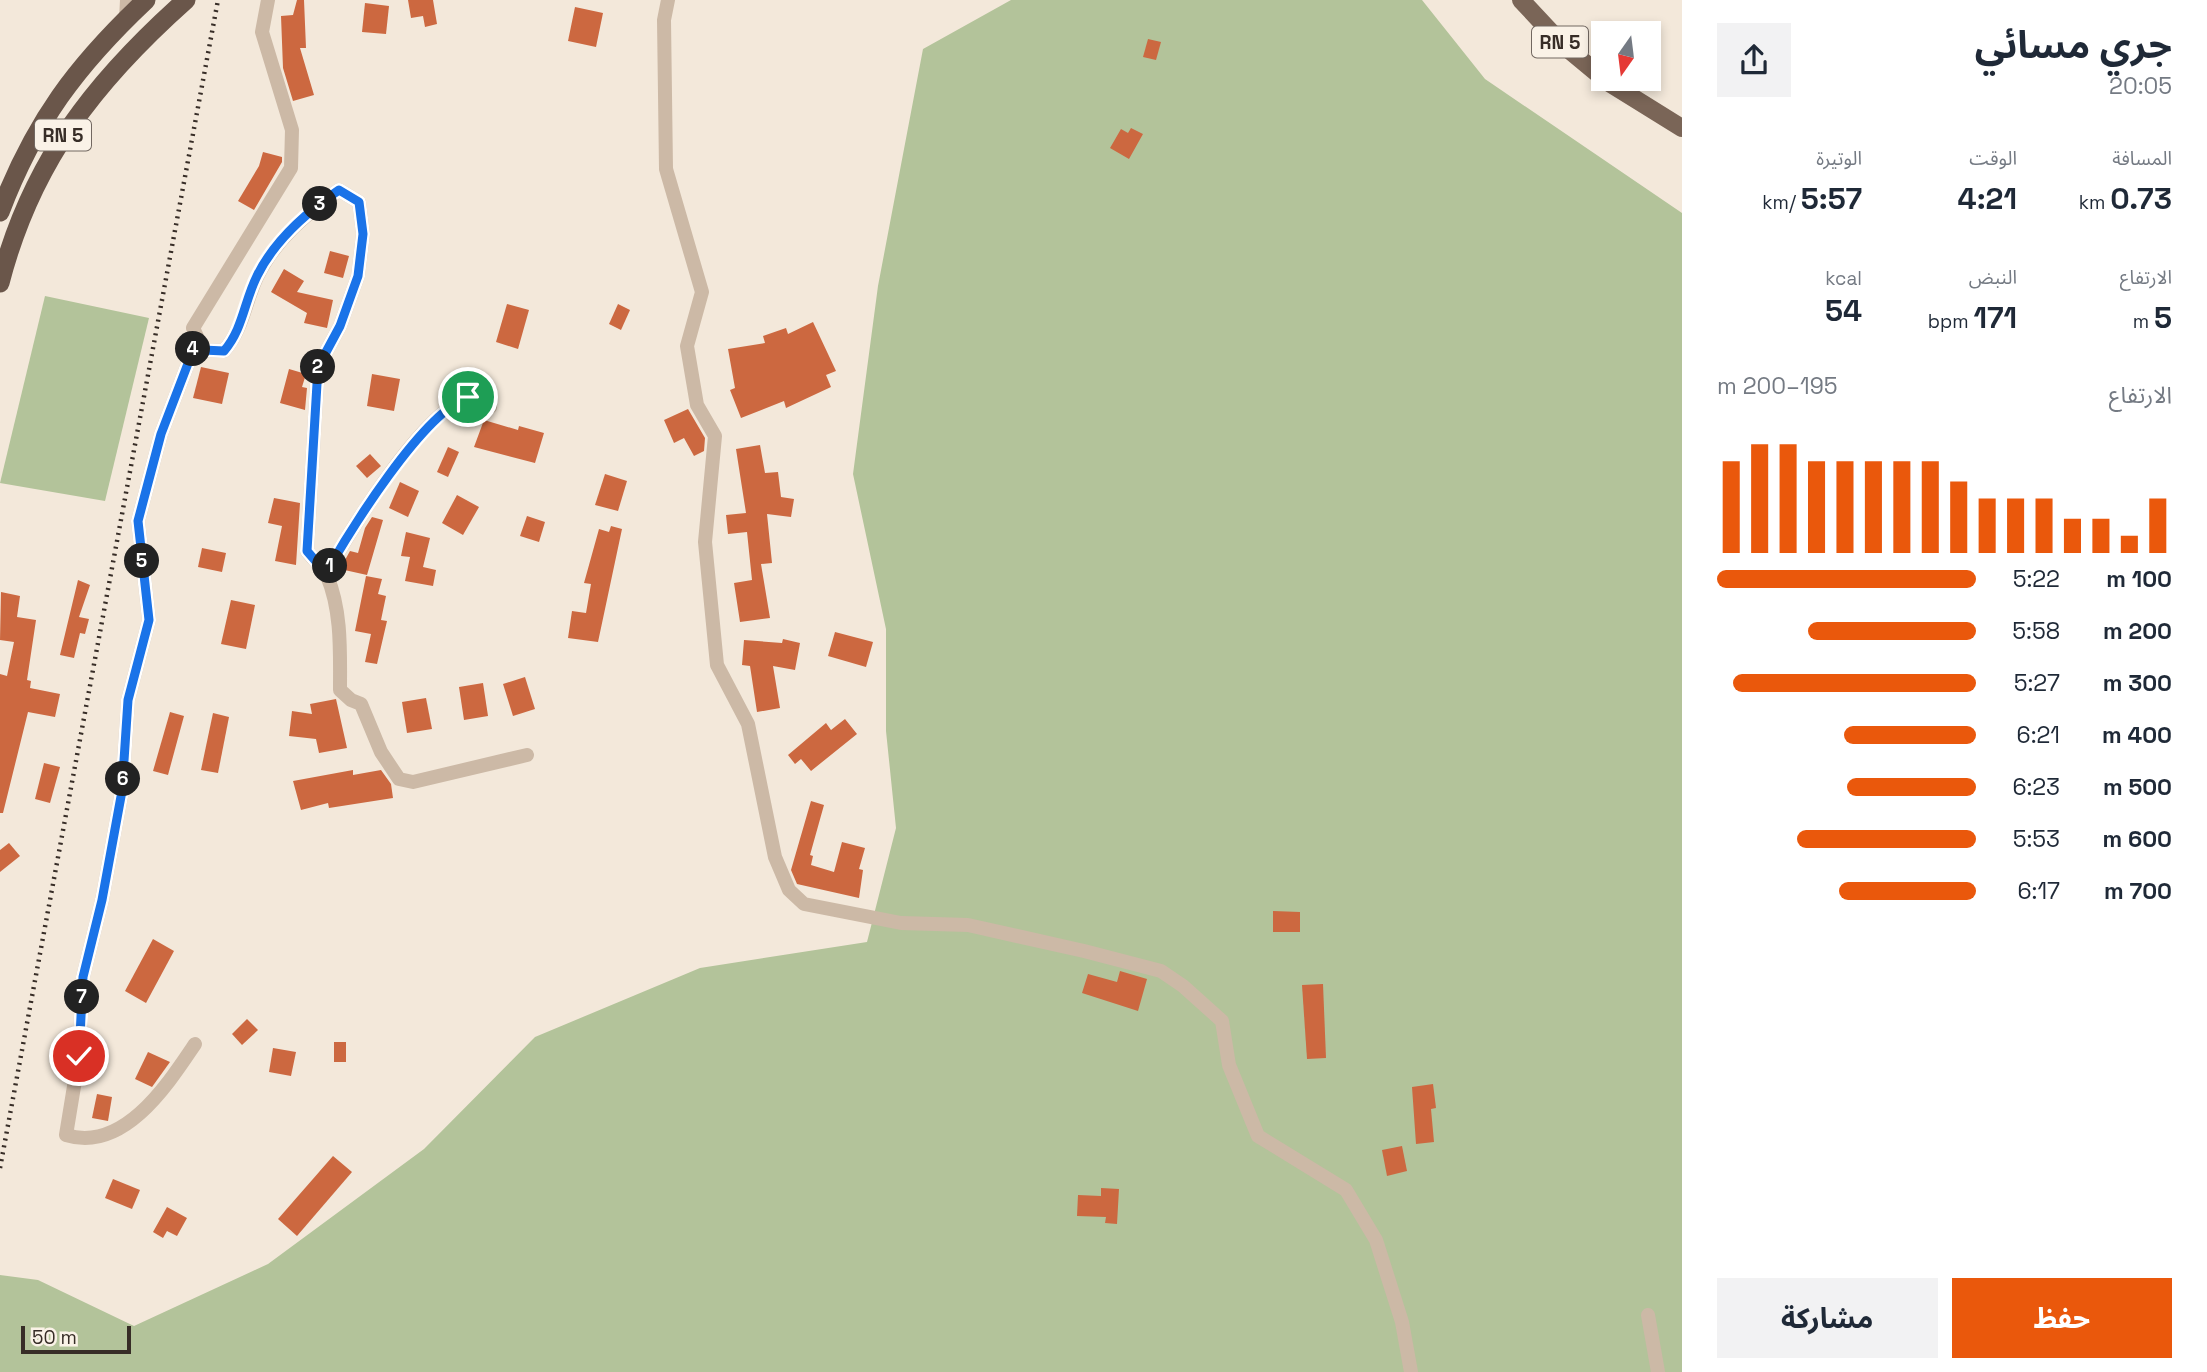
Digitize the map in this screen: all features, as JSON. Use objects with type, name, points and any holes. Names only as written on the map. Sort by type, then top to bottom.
[{"type":"highway","name":"RN 5","points":[[0,212],[26,151],[50,107],[126,9],[146,0]]},
{"type":"highway","name":"RN 5","points":[[0,283],[31,191],[58,143],[83,106],[122,59],[186,0]]},
{"type":"main road","name":"RN 5","points":[[1521,0],[1562,44],[1591,69]]},
{"type":"main road","name":"RN 5","points":[[1622,91],[1682,128]]},
{"type":"street","points":[[268,0],[262,32],[292,130],[291,168],[193,328],[197,340],[203,350],[224,351],[236,337],[257,275],[302,216],[339,190],[359,202],[363,234],[358,276],[340,326],[318,367],[307,551],[326,573],[332,593],[340,643],[340,690],[351,700],[361,704],[381,752],[400,779],[413,782],[527,755]]},
{"type":"street","points":[[668,0],[664,20],[666,169],[702,292],[687,346],[697,405],[715,436],[705,542],[717,665],[748,724],[775,857],[789,890],[804,904],[901,923],[968,925],[1084,951],[1161,971],[1183,986],[1222,1021],[1230,1065],[1258,1136],[1346,1190],[1370,1230],[1402,1322],[1411,1372]]},
{"type":"street","points":[[195,1044],[163,1091],[115,1133],[78,1138],[66,1135],[79,1056],[83,977],[102,900],[122,791],[128,700],[149,620],[138,521],[161,434],[197,340]]},
{"type":"street","points":[[326,573],[348,535],[441,412],[468,397],[489,407]]},
{"type":"street","points":[[1648,1314],[1658,1372]]},
{"type":"green space","points":[[1011,0],[1422,0],[1485,79],[1682,213],[1682,1372],[0,1372],[0,1275],[38,1280],[134,1326],[268,1264],[424,1149],[535,1037],[700,968],[867,942],[896,828],[886,731],[886,629],[853,474],[878,286],[923,49]]},
{"type":"green space","points":[[45,296],[149,318],[105,501],[0,483]]},
{"type":"building","points":[[297,0],[304,0],[306,48],[300,48],[314,95],[293,101],[283,68],[281,16],[293,15]]},
{"type":"building","points":[[408,0],[433,0],[437,24],[425,27],[423,16],[411,18]]},
{"type":"building","points":[[365,3],[389,6],[386,34],[362,32]]},
{"type":"building","points":[[575,7],[603,13],[596,47],[568,41]]},
{"type":"building","points":[[1148,39],[1161,42],[1156,60],[1143,57]]},
{"type":"building","points":[[1131,128],[1143,134],[1129,159],[1110,148],[1121,129],[1128,133]]},
{"type":"building","points":[[263,152],[282,157],[282,162],[254,210],[238,201],[259,166]]},
{"type":"building","points":[[330,251],[349,256],[343,278],[324,273]]},
{"type":"building","points":[[284,269],[304,281],[297,292],[333,300],[327,328],[304,323],[307,313],[271,292]]},
{"type":"building","points":[[507,304],[529,310],[518,349],[496,342]]},
{"type":"building","points":[[618,304],[630,310],[621,330],[609,324]]},
{"type":"building","points":[[813,322],[836,371],[826,375],[831,387],[786,408],[784,401],[741,418],[730,390],[735,388],[728,349],[765,343],[763,336],[786,328],[788,334]]},
{"type":"building","points":[[201,367],[229,373],[222,404],[193,398]]},
{"type":"building","points":[[289,369],[306,374],[302,387],[307,388],[305,410],[280,403]]},
{"type":"building","points":[[372,374],[400,379],[394,411],[367,406]]},
{"type":"building","points":[[688,409],[705,438],[704,451],[694,456],[684,438],[674,443],[664,420]]},
{"type":"building","points":[[484,420],[518,430],[519,426],[544,433],[535,463],[474,447]]},
{"type":"building","points":[[760,445],[765,473],[778,472],[781,497],[794,499],[791,517],[767,514],[772,563],[761,564],[770,618],[740,622],[734,583],[752,580],[747,532],[728,534],[726,515],[746,513],[736,449]]},
{"type":"building","points":[[448,447],[459,452],[448,477],[437,472]]},
{"type":"building","points":[[370,454],[381,466],[367,478],[356,466]]},
{"type":"building","points":[[605,474],[627,481],[618,511],[595,505]]},
{"type":"building","points":[[400,482],[419,491],[408,517],[389,508]]},
{"type":"building","points":[[457,495],[479,507],[463,535],[442,523]]},
{"type":"building","points":[[274,498],[300,503],[296,565],[275,561],[282,526],[268,523]]},
{"type":"building","points":[[527,516],[545,522],[539,542],[520,536]]},
{"type":"building","points":[[372,517],[383,520],[367,575],[340,569],[350,551],[358,553],[365,528]]},
{"type":"building","points":[[611,526],[622,529],[598,642],[568,638],[572,611],[586,613],[591,584],[584,583],[599,529],[609,532]]},
{"type":"building","points":[[406,532],[430,538],[423,567],[436,570],[433,586],[405,581],[410,557],[401,556]]},
{"type":"building","points":[[202,548],[226,553],[222,572],[198,567]]},
{"type":"building","points":[[366,576],[382,579],[378,594],[386,596],[381,620],[387,621],[377,664],[365,662],[371,634],[355,631]]},
{"type":"building","points":[[78,580],[90,585],[79,617],[89,619],[85,634],[80,633],[74,658],[60,655]]},
{"type":"building","points":[[1,592],[20,596],[17,617],[36,620],[27,680],[31,681],[30,688],[60,694],[55,717],[28,712],[3,813],[0,813],[0,674],[7,676],[14,642],[0,640]]},
{"type":"building","points":[[231,600],[255,605],[246,649],[221,644]]},
{"type":"building","points":[[835,632],[873,642],[866,667],[828,656]]},
{"type":"building","points":[[783,639],[800,643],[795,670],[773,666],[780,708],[757,712],[750,666],[742,665],[744,640],[782,643]]},
{"type":"building","points":[[525,677],[535,709],[513,716],[503,684]]},
{"type":"building","points":[[483,683],[488,716],[464,720],[459,687]]},
{"type":"building","points":[[426,698],[432,729],[407,733],[402,702]]},
{"type":"building","points":[[336,699],[347,748],[319,753],[316,739],[289,736],[292,711],[312,714],[310,704]]},
{"type":"building","points":[[170,712],[184,716],[168,775],[153,771]]},
{"type":"building","points":[[213,713],[229,717],[218,773],[201,770]]},
{"type":"building","points":[[845,719],[857,734],[811,771],[801,759],[795,764],[788,755],[826,723],[831,730]]},
{"type":"building","points":[[44,763],[60,767],[50,803],[35,799]]},
{"type":"building","points":[[353,770],[353,775],[381,770],[391,784],[393,798],[329,808],[328,803],[301,810],[293,781]]},
{"type":"building","points":[[811,801],[824,805],[810,855],[813,856],[811,865],[834,872],[842,842],[865,848],[859,869],[863,870],[859,898],[797,884],[791,870]]},
{"type":"building","points":[[9,843],[20,856],[0,872],[0,850]]},
{"type":"building","points":[[1273,911],[1300,912],[1300,932],[1273,932]]},
{"type":"building","points":[[153,939],[174,951],[146,1003],[125,991]]},
{"type":"building","points":[[1120,971],[1147,979],[1138,1011],[1082,993],[1088,974],[1117,982]]},
{"type":"building","points":[[1323,984],[1326,1058],[1307,1059],[1302,985]]},
{"type":"building","points":[[247,1019],[258,1030],[242,1045],[232,1034]]},
{"type":"building","points":[[334,1042],[346,1042],[346,1062],[334,1062]]},
{"type":"building","points":[[273,1048],[296,1052],[291,1076],[269,1072]]},
{"type":"building","points":[[148,1052],[170,1062],[152,1087],[135,1079]]},
{"type":"building","points":[[1433,1084],[1436,1108],[1431,1109],[1434,1142],[1416,1144],[1412,1087]]},
{"type":"building","points":[[97,1094],[112,1097],[108,1121],[92,1118]]},
{"type":"building","points":[[1402,1146],[1407,1171],[1387,1176],[1382,1150]]},
{"type":"building","points":[[333,1156],[352,1172],[297,1236],[278,1219]]},
{"type":"building","points":[[113,1179],[140,1190],[132,1209],[105,1198]]},
{"type":"building","points":[[1101,1188],[1119,1189],[1117,1224],[1105,1223],[1106,1217],[1077,1216],[1078,1195],[1101,1196]]},
{"type":"building","points":[[167,1207],[187,1218],[177,1236],[167,1231],[163,1238],[153,1232]]},
{"type":"railway","points":[[0,1168],[218,0]]},
{"type":"route","points":[[79,1056],[83,977],[102,900],[122,791],[128,700],[149,620],[138,521],[161,434],[197,340],[203,350],[224,351],[236,337],[257,275],[302,216],[339,190],[359,202],[363,234],[358,276],[340,326],[318,367],[307,551],[326,573],[348,535],[441,412],[455,401],[468,397]]}]
